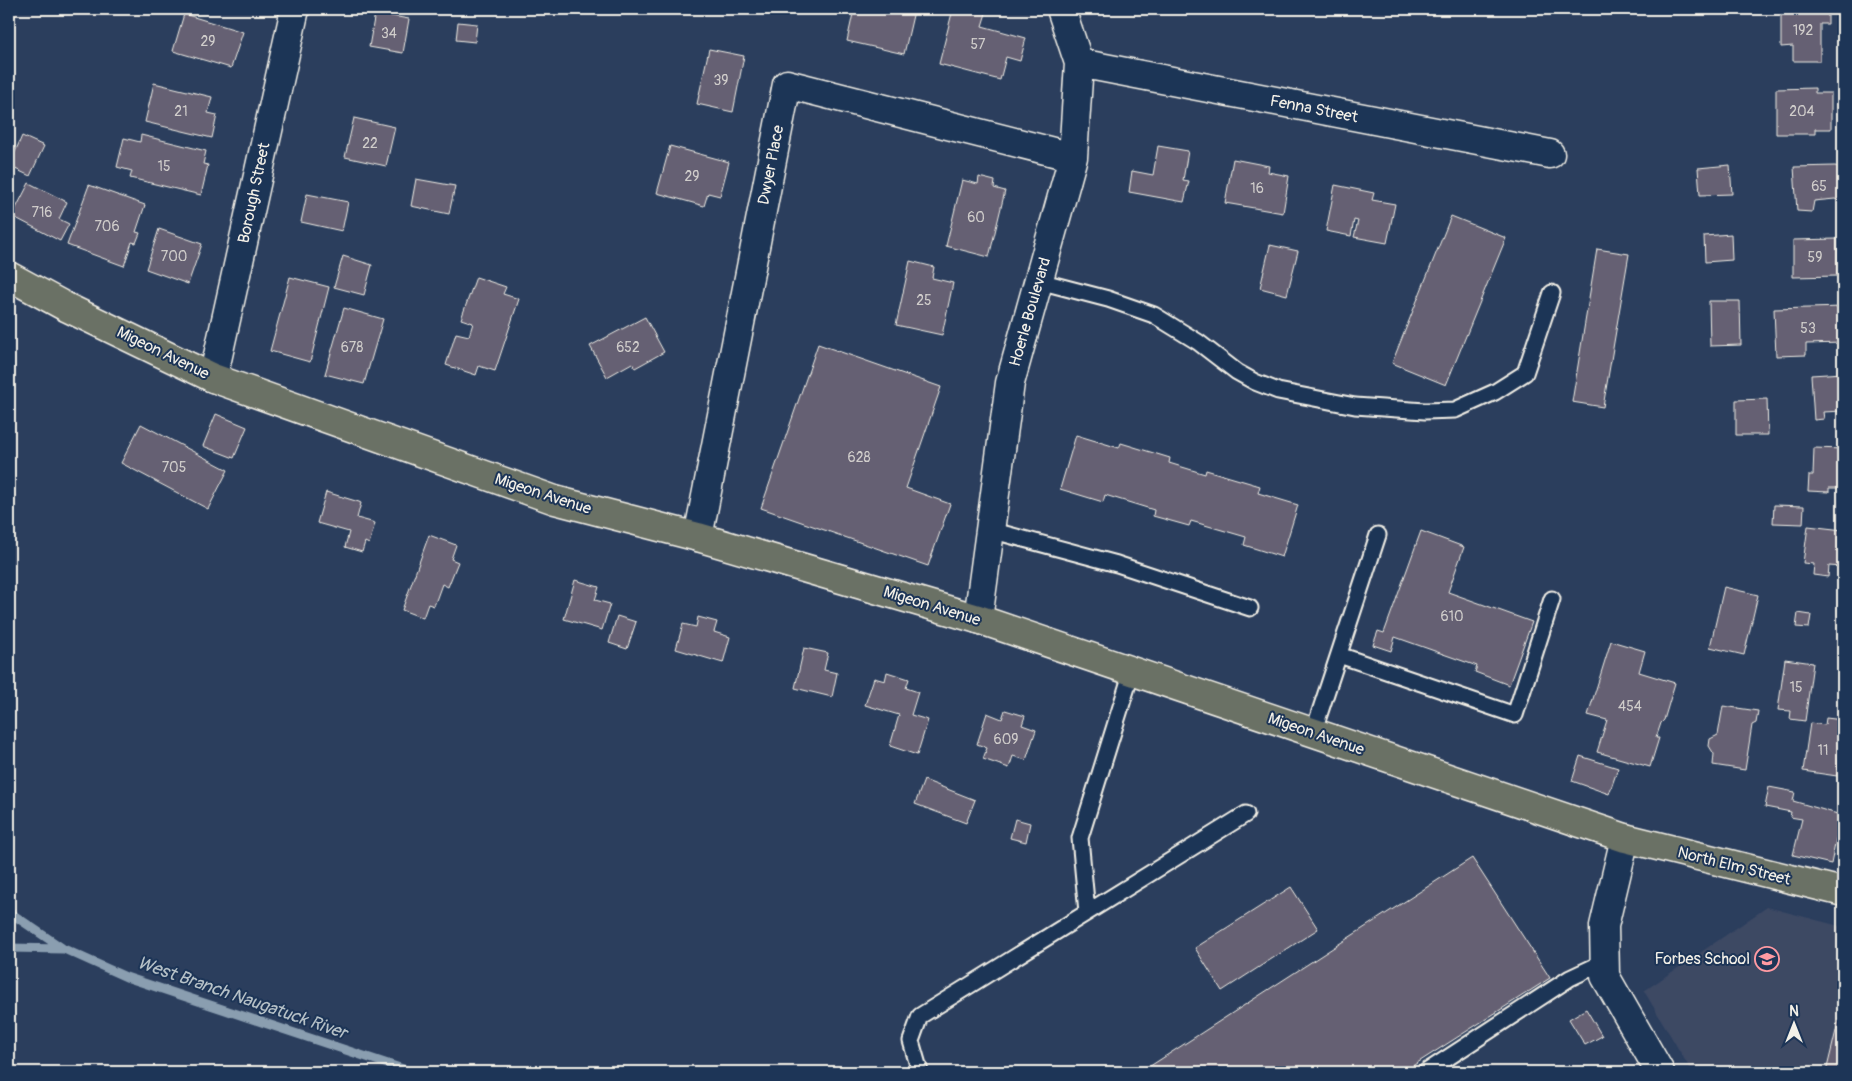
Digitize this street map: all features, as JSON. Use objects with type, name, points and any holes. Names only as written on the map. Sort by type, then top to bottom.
[{"type":"main road","name":"Migeon Avenue","points":[[9,276],[68,308],[213,378],[554,500],[698,537],[978,620],[1625,838]]},
{"type":"main road","name":"North Elm Street","points":[[1625,838],[1843,892]]},
{"type":"street","name":"Borough Street","points":[[213,378],[295,9]]},
{"type":"street","name":"Hoerle Boulevard","points":[[978,620],[1010,383],[1073,157],[1079,63],[1061,9]]},
{"type":"street","name":"Fenna Street","points":[[1079,63],[1550,154]]},
{"type":"street","name":"Dwyer Place","points":[[698,537],[787,84],[1073,157]]},
{"type":"street","points":[[1625,838],[1604,926],[1604,976],[1660,1072]]},
{"type":"lane","points":[[1039,281],[1108,299],[1154,315],[1198,342],[1237,372],[1255,382],[1278,391],[1356,406],[1425,411],[1455,410],[1495,392],[1525,373],[1552,294]]},
{"type":"lane","points":[[990,530],[1117,564],[1250,608]]},
{"type":"lane","points":[[1313,733],[1378,535]]},
{"type":"lane","points":[[1339,655],[1515,715],[1552,599]]},
{"type":"lane","points":[[1087,912],[1080,838],[1132,671]]},
{"type":"lane","points":[[920,1072],[911,1041],[920,1016],[1246,814]]},
{"type":"lane","points":[[1426,1072],[1570,978],[1604,962]]},
{"type":"shaded area","name":"Forbes School","points":[[1767,907],[1843,927],[1843,1072],[1692,1072],[1644,991]]},
{"type":"building","points":[[854,9],[904,9],[914,11],[904,54],[847,41]]},
{"type":"building","points":[[953,9],[987,10],[982,26],[1026,38],[1020,61],[1006,57],[1000,80],[939,64]]},
{"type":"building","points":[[1781,9],[1828,9],[1828,24],[1820,24],[1820,61],[1793,61],[1793,46],[1781,47]]},
{"type":"building","points":[[375,13],[409,19],[403,53],[369,47]]},
{"type":"building","points":[[184,14],[243,32],[231,68],[173,51]]},
{"type":"building","points":[[458,22],[477,24],[475,42],[456,40]]},
{"type":"building","points":[[709,49],[744,56],[733,112],[697,104]]},
{"type":"building","points":[[154,83],[212,97],[208,113],[217,115],[212,138],[145,122]]},
{"type":"building","points":[[1815,88],[1815,93],[1831,93],[1831,129],[1815,129],[1815,134],[1776,134],[1776,89]]},
{"type":"building","points":[[354,118],[395,127],[386,166],[345,157]]},
{"type":"building","points":[[141,135],[206,151],[203,164],[208,165],[201,195],[130,178],[132,171],[117,167],[124,138],[140,142]]},
{"type":"building","points":[[22,136],[44,146],[30,176],[9,166]]},
{"type":"building","points":[[670,146],[729,162],[720,196],[708,193],[704,206],[657,193]]},
{"type":"building","points":[[1158,146],[1188,151],[1183,180],[1189,181],[1184,202],[1129,192],[1132,171],[1153,175]]},
{"type":"building","points":[[1233,159],[1269,166],[1268,172],[1289,176],[1283,213],[1225,203]]},
{"type":"building","points":[[1730,165],[1732,194],[1700,195],[1698,168]]},
{"type":"building","points":[[1835,166],[1843,168],[1843,202],[1835,199],[1814,201],[1812,212],[1797,211],[1794,167]]},
{"type":"building","points":[[979,177],[995,181],[994,188],[1005,191],[989,257],[946,246],[962,180],[978,184]]},
{"type":"building","points":[[416,179],[455,186],[449,214],[411,206]]},
{"type":"building","points":[[29,183],[67,202],[59,219],[69,224],[60,241],[12,216]]},
{"type":"building","points":[[89,185],[145,205],[136,232],[140,233],[136,243],[132,242],[124,266],[67,245]]},
{"type":"building","points":[[1335,185],[1374,193],[1372,200],[1395,204],[1387,243],[1354,237],[1358,221],[1354,220],[1351,236],[1326,231]]},
{"type":"building","points":[[307,194],[348,202],[342,231],[301,222]]},
{"type":"building","points":[[1451,216],[1506,238],[1446,385],[1392,363]]},
{"type":"building","points":[[159,229],[202,244],[188,284],[146,269]]},
{"type":"building","points":[[1731,234],[1732,260],[1705,262],[1704,236]]},
{"type":"building","points":[[1837,239],[1837,276],[1793,277],[1793,240]]},
{"type":"building","points":[[1270,245],[1298,251],[1287,295],[1260,288]]},
{"type":"building","points":[[1597,249],[1629,254],[1603,407],[1572,402]]},
{"type":"building","points":[[343,256],[372,265],[364,295],[334,287]]},
{"type":"building","points":[[910,261],[934,267],[932,278],[953,283],[942,335],[896,325]]},
{"type":"building","points":[[290,277],[329,287],[310,362],[270,351]]},
{"type":"building","points":[[476,277],[506,287],[503,294],[519,299],[495,371],[479,366],[476,375],[446,365],[456,333],[469,336],[473,323],[461,319]]},
{"type":"building","points":[[1709,301],[1740,301],[1741,345],[1710,346]]},
{"type":"building","points":[[1843,307],[1843,343],[1806,344],[1806,355],[1776,356],[1774,309]]},
{"type":"building","points":[[344,308],[383,319],[364,384],[325,374]]},
{"type":"building","points":[[645,317],[664,352],[635,368],[632,363],[607,377],[590,346]]},
{"type":"building","points":[[818,344],[941,387],[906,488],[950,504],[928,566],[761,508]]},
{"type":"building","points":[[1843,373],[1843,411],[1823,412],[1824,419],[1814,420],[1811,375]]},
{"type":"building","points":[[1767,399],[1768,435],[1736,435],[1736,400]]},
{"type":"building","points":[[216,414],[247,427],[234,458],[203,446]]},
{"type":"building","points":[[141,424],[228,470],[208,509],[121,463]]},
{"type":"building","points":[[1076,435],[1119,448],[1121,443],[1170,458],[1169,463],[1205,474],[1206,470],[1260,486],[1258,493],[1298,505],[1282,557],[1244,545],[1246,537],[1191,521],[1189,526],[1153,516],[1154,510],[1105,495],[1103,502],[1060,489]]},
{"type":"building","points":[[1814,448],[1843,449],[1843,488],[1829,488],[1829,492],[1808,491],[1809,475],[1813,475]]},
{"type":"building","points":[[326,492],[361,503],[357,518],[375,523],[369,544],[365,542],[362,552],[345,547],[349,532],[317,523]]},
{"type":"building","points":[[1774,505],[1804,506],[1803,524],[1773,523]]},
{"type":"building","points":[[1808,526],[1843,530],[1843,567],[1829,566],[1828,577],[1813,575],[1814,564],[1803,563]]},
{"type":"building","points":[[1421,531],[1464,547],[1448,592],[1532,622],[1509,685],[1475,672],[1477,666],[1395,637],[1391,651],[1373,645],[1378,631],[1384,633]]},
{"type":"building","points":[[429,535],[456,545],[451,559],[458,562],[448,587],[442,584],[434,606],[428,604],[423,618],[402,610]]},
{"type":"building","points":[[575,580],[599,587],[595,600],[610,604],[602,630],[564,619]]},
{"type":"building","points":[[1724,587],[1758,595],[1744,655],[1710,647]]},
{"type":"building","points":[[1798,613],[1811,615],[1809,628],[1796,627]]},
{"type":"building","points":[[617,616],[636,622],[627,649],[609,643]]},
{"type":"building","points":[[698,617],[717,622],[714,632],[730,637],[723,663],[676,649],[683,624],[696,627]]},
{"type":"building","points":[[1611,641],[1645,651],[1639,672],[1675,683],[1664,720],[1661,723],[1656,738],[1659,738],[1650,767],[1597,752],[1607,720],[1588,715]]},
{"type":"building","points":[[804,648],[828,653],[824,670],[837,673],[832,697],[795,688]]},
{"type":"building","points":[[1785,659],[1813,663],[1805,721],[1790,719],[1791,711],[1778,710]]},
{"type":"building","points":[[887,672],[909,679],[906,688],[918,692],[911,715],[928,720],[917,755],[890,746],[899,715],[865,705],[874,678],[885,681]]},
{"type":"building","points":[[1723,706],[1758,711],[1756,723],[1752,725],[1745,770],[1713,765],[1714,754],[1709,746],[1710,739],[1718,735]]},
{"type":"building","points":[[1005,710],[1025,716],[1022,725],[1036,730],[1026,760],[1013,756],[1009,768],[983,759],[987,748],[977,744],[987,713],[1002,719]]},
{"type":"building","points":[[1826,718],[1843,720],[1837,776],[1803,771],[1810,723],[1825,725]]},
{"type":"building","points":[[1580,756],[1618,768],[1609,794],[1572,781]]},
{"type":"building","points":[[924,780],[975,800],[966,823],[915,804]]},
{"type":"building","points":[[1769,787],[1795,792],[1793,801],[1841,815],[1831,864],[1793,855],[1802,819],[1790,817],[1791,812],[1765,807]]},
{"type":"building","points":[[1015,819],[1030,823],[1026,842],[1010,838]]},
{"type":"building","points":[[1472,858],[1550,978],[1403,1072],[1141,1072]]},
{"type":"building","points":[[1291,887],[1318,929],[1222,991],[1195,948]]},
{"type":"building","points":[[1843,1002],[1843,1072],[1826,1072]]},
{"type":"building","points":[[1586,1009],[1602,1036],[1585,1045],[1569,1019]]},
{"type":"waterway","name":"West Branch Naugatuck River","points":[[9,912],[62,948]]},
{"type":"waterway","name":"West Branch Naugatuck River","points":[[9,948],[64,949],[126,977],[412,1072]]},
{"type":"place","name":"Forbes School","points":[[1767,959]]}]
